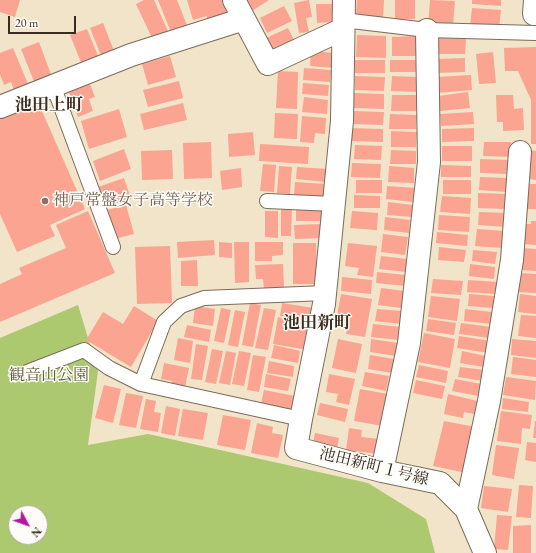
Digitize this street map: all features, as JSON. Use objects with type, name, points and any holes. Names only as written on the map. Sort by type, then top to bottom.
[{"type":"street","points":[[234,0],[268,64],[344,16]]},
{"type":"street","points":[[301,419],[324,304],[342,121],[344,16]]},
{"type":"street","points":[[1,103],[131,55],[244,19]]},
{"type":"street","points":[[382,471],[408,343],[429,162],[428,30]]},
{"type":"street","points":[[466,509],[489,401],[512,260],[520,152]]},
{"type":"street","name":"池田新町１号線","points":[[301,419],[296,448],[382,471],[440,483],[466,509],[485,553]]},
{"type":"lane","points":[[344,16],[428,30],[535,15]]},
{"type":"lane","points":[[53,85],[113,247]]},
{"type":"lane","points":[[267,201],[334,204]]},
{"type":"lane","points":[[141,384],[164,322],[181,306],[204,298],[325,293]]},
{"type":"lane","points":[[27,372],[84,350],[109,368],[141,384],[301,419]]},
{"type":"green space","name":"観音山公園","points":[[78,305],[98,371],[88,445],[148,434],[368,483],[426,519],[435,553],[0,553],[0,338]]},
{"type":"building","points":[[0,0],[20,0],[15,17],[0,12]]},
{"type":"building","points":[[144,0],[154,0],[168,31],[152,38],[136,4]]},
{"type":"building","points":[[158,0],[177,0],[187,25],[171,32]]},
{"type":"building","points":[[187,0],[223,0],[228,18],[207,21],[207,16],[193,20]]},
{"type":"building","points":[[246,0],[269,0],[252,11]]},
{"type":"building","points":[[309,0],[312,17],[306,18],[309,32],[299,33],[294,3]]},
{"type":"building","points":[[357,0],[384,0],[383,18],[356,16]]},
{"type":"building","points":[[395,0],[415,0],[415,19],[395,19]]},
{"type":"building","points":[[430,0],[455,1],[453,26],[428,25]]},
{"type":"building","points":[[472,0],[501,0],[501,6],[472,4]]},
{"type":"building","points":[[316,4],[332,4],[333,22],[317,23]]},
{"type":"building","points":[[284,6],[292,21],[267,33],[260,18]]},
{"type":"building","points":[[472,8],[501,10],[499,28],[470,26]]},
{"type":"building","points":[[103,23],[115,53],[102,58],[90,28]]},
{"type":"building","points":[[288,28],[295,42],[272,52],[266,38]]},
{"type":"building","points":[[87,29],[99,58],[82,65],[70,35]]},
{"type":"building","points":[[357,35],[386,36],[386,58],[356,57]]},
{"type":"building","points":[[417,36],[418,56],[392,56],[392,37]]},
{"type":"building","points":[[438,38],[466,39],[465,54],[438,54]]},
{"type":"building","points":[[39,42],[52,77],[35,84],[21,49]]},
{"type":"building","points":[[536,47],[536,144],[531,144],[531,100],[518,71],[505,71],[504,48]]},
{"type":"building","points":[[13,48],[28,84],[14,90],[11,82],[4,85],[0,74],[0,53]]},
{"type":"building","points":[[311,51],[335,53],[334,68],[310,66]]},
{"type":"building","points":[[493,52],[496,83],[479,84],[476,54]]},
{"type":"building","points":[[170,56],[176,77],[148,85],[142,64]]},
{"type":"building","points":[[465,58],[465,72],[436,73],[436,59]]},
{"type":"building","points":[[355,60],[385,60],[385,73],[355,73]]},
{"type":"building","points":[[390,60],[417,60],[417,72],[390,72]]},
{"type":"building","points":[[304,68],[331,70],[330,82],[303,80]]},
{"type":"building","points":[[278,71],[298,72],[297,109],[276,108]]},
{"type":"building","points":[[471,75],[472,90],[437,93],[436,77]]},
{"type":"building","points":[[355,76],[385,77],[384,91],[355,90]]},
{"type":"building","points":[[392,76],[417,77],[417,92],[391,91]]},
{"type":"building","points":[[179,81],[183,98],[148,107],[143,90]]},
{"type":"building","points":[[303,83],[329,85],[328,96],[302,94]]},
{"type":"building","points":[[90,84],[95,97],[89,99],[93,111],[78,117],[69,92]]},
{"type":"building","points":[[468,92],[470,108],[440,111],[438,96]]},
{"type":"building","points":[[354,93],[384,94],[384,109],[354,108]]},
{"type":"building","points":[[392,95],[419,95],[419,111],[391,111]]},
{"type":"building","points":[[496,95],[513,95],[514,109],[523,108],[524,130],[503,131],[503,122],[497,122]]},
{"type":"building","points":[[304,97],[328,100],[327,114],[302,112]]},
{"type":"building","points":[[38,102],[85,209],[50,225],[55,236],[17,252],[0,214],[0,119]]},
{"type":"building","points":[[183,103],[187,120],[144,130],[140,114]]},
{"type":"building","points":[[119,109],[127,137],[89,149],[81,121]]},
{"type":"building","points":[[353,111],[384,112],[383,125],[352,124]]},
{"type":"building","points":[[473,112],[474,124],[441,126],[440,114]]},
{"type":"building","points":[[275,113],[298,114],[297,139],[274,138]]},
{"type":"building","points":[[390,114],[417,115],[416,129],[389,129]]},
{"type":"building","points":[[302,116],[326,118],[325,134],[315,133],[314,143],[300,142]]},
{"type":"building","points":[[349,128],[383,129],[383,142],[348,141]]},
{"type":"building","points":[[474,128],[474,141],[442,142],[442,129]]},
{"type":"building","points":[[391,131],[417,132],[416,147],[391,147]]},
{"type":"building","points":[[253,132],[255,155],[229,157],[228,134]]},
{"type":"building","points":[[211,142],[212,178],[184,179],[183,143]]},
{"type":"building","points":[[484,142],[511,142],[511,157],[483,156]]},
{"type":"building","points":[[260,144],[309,147],[308,164],[259,161]]},
{"type":"building","points":[[355,145],[382,146],[381,160],[354,159]]},
{"type":"building","points":[[442,146],[472,146],[472,161],[442,161]]},
{"type":"building","points":[[124,149],[131,169],[100,181],[93,161]]},
{"type":"building","points":[[172,150],[173,179],[142,180],[141,151]]},
{"type":"building","points":[[391,150],[416,151],[416,164],[390,164]]},
{"type":"building","points":[[531,150],[536,151],[536,180],[529,179]]},
{"type":"building","points":[[480,159],[510,160],[510,174],[480,173]]},
{"type":"building","points":[[352,163],[381,164],[380,178],[351,177]]},
{"type":"building","points":[[263,164],[276,165],[274,192],[260,191]]},
{"type":"building","points":[[441,165],[471,166],[471,177],[441,177]]},
{"type":"building","points":[[279,166],[292,167],[290,194],[277,193]]},
{"type":"building","points":[[389,166],[414,168],[414,183],[388,182]]},
{"type":"building","points":[[297,167],[328,169],[327,182],[296,179]]},
{"type":"building","points":[[241,168],[242,187],[222,190],[220,171]]},
{"type":"building","points":[[480,177],[507,178],[507,192],[479,190]]},
{"type":"building","points":[[124,178],[131,199],[104,207],[98,187]]},
{"type":"building","points":[[356,180],[382,180],[382,193],[356,193]]},
{"type":"building","points":[[443,180],[471,180],[471,194],[443,194]]},
{"type":"building","points":[[295,182],[326,184],[325,198],[294,195]]},
{"type":"building","points":[[527,184],[536,184],[536,209],[526,209]]},
{"type":"building","points":[[387,186],[415,188],[413,202],[386,199]]},
{"type":"building","points":[[478,193],[506,194],[506,209],[478,208]]},
{"type":"building","points":[[354,195],[380,196],[380,208],[354,208]]},
{"type":"building","points":[[442,196],[471,198],[470,214],[440,212]]},
{"type":"building","points":[[388,202],[413,205],[412,217],[387,215]]},
{"type":"building","points":[[126,205],[134,234],[114,239],[107,210]]},
{"type":"building","points":[[281,209],[292,209],[291,236],[281,236]]},
{"type":"building","points":[[296,209],[325,209],[325,221],[296,221]]},
{"type":"building","points":[[88,211],[115,273],[0,322],[0,284],[22,274],[19,268],[66,248],[56,225]]},
{"type":"building","points":[[265,211],[278,211],[278,238],[265,237]]},
{"type":"building","points":[[352,211],[378,213],[377,230],[350,228]]},
{"type":"building","points":[[479,212],[507,213],[506,227],[478,225]]},
{"type":"building","points":[[439,215],[470,217],[469,232],[438,230]]},
{"type":"building","points":[[385,217],[410,220],[409,233],[384,230]]},
{"type":"building","points":[[531,221],[536,221],[536,245],[523,244],[524,224],[531,224]]},
{"type":"building","points":[[322,224],[322,238],[295,239],[294,225]]},
{"type":"building","points":[[477,229],[505,231],[503,248],[475,246]]},
{"type":"building","points":[[437,232],[468,235],[467,246],[436,243]]},
{"type":"building","points":[[383,234],[408,237],[405,255],[381,252]]},
{"type":"building","points":[[214,240],[215,255],[178,258],[177,242]]},
{"type":"building","points":[[219,242],[232,243],[232,258],[219,257]]},
{"type":"building","points":[[234,242],[249,242],[249,282],[235,283]]},
{"type":"building","points":[[255,242],[283,242],[283,255],[272,256],[272,261],[255,261]]},
{"type":"building","points":[[293,243],[316,243],[317,284],[293,284]]},
{"type":"building","points":[[348,243],[377,246],[373,277],[357,275],[359,268],[345,266]]},
{"type":"building","points":[[170,246],[172,303],[137,304],[135,247]]},
{"type":"building","points":[[439,247],[466,250],[464,262],[438,260]]},
{"type":"building","points":[[523,248],[536,249],[536,271],[521,270]]},
{"type":"building","points":[[473,250],[497,252],[495,264],[472,261]]},
{"type":"building","points":[[381,256],[407,259],[406,272],[379,269]]},
{"type":"building","points":[[197,260],[198,286],[181,286],[181,261]]},
{"type":"building","points":[[283,264],[284,288],[264,289],[263,279],[256,279],[255,265]]},
{"type":"building","points":[[470,264],[495,267],[494,279],[469,276]]},
{"type":"building","points":[[377,272],[406,275],[405,286],[376,283]]},
{"type":"building","points":[[518,273],[536,274],[536,293],[517,292]]},
{"type":"building","points":[[342,277],[372,280],[371,294],[341,291]]},
{"type":"building","points":[[433,279],[463,281],[461,295],[431,293]]},
{"type":"building","points":[[468,280],[497,282],[496,294],[467,292]]},
{"type":"building","points":[[381,288],[404,291],[401,308],[378,305]]},
{"type":"building","points":[[341,294],[372,299],[365,337],[346,334],[348,323],[336,321]]},
{"type":"building","points":[[469,294],[494,296],[493,308],[468,306]]},
{"type":"building","points":[[520,294],[536,296],[536,314],[518,312]]},
{"type":"building","points":[[431,296],[460,299],[457,321],[428,317]]},
{"type":"building","points":[[250,303],[261,305],[253,347],[242,345]]},
{"type":"building","points":[[282,303],[313,308],[311,322],[280,316]]},
{"type":"building","points":[[134,306],[158,321],[131,367],[86,340],[103,312],[123,324]]},
{"type":"building","points":[[195,306],[215,309],[213,326],[193,323]]},
{"type":"building","points":[[221,308],[231,310],[224,343],[214,341]]},
{"type":"building","points":[[264,308],[276,310],[268,350],[255,348]]},
{"type":"building","points":[[377,309],[402,311],[401,324],[375,321]]},
{"type":"building","points":[[465,309],[492,312],[491,324],[464,321]]},
{"type":"building","points":[[235,310],[245,312],[238,347],[228,345]]},
{"type":"building","points":[[521,315],[536,316],[536,338],[518,336]]},
{"type":"building","points":[[278,317],[302,322],[301,329],[312,331],[308,350],[273,344]]},
{"type":"building","points":[[428,319],[456,323],[454,335],[426,331]]},
{"type":"building","points":[[461,323],[491,327],[490,338],[459,334]]},
{"type":"building","points":[[373,324],[401,327],[399,340],[371,337]]},
{"type":"building","points":[[187,325],[211,330],[209,342],[184,337]]},
{"type":"building","points":[[424,333],[455,339],[450,368],[418,362]]},
{"type":"building","points":[[459,336],[491,341],[489,353],[457,348]]},
{"type":"building","points":[[178,338],[193,341],[190,363],[174,360]]},
{"type":"building","points":[[338,339],[362,344],[356,373],[332,368]]},
{"type":"building","points":[[371,339],[398,343],[396,356],[370,352]]},
{"type":"building","points":[[512,339],[536,341],[536,358],[511,355]]},
{"type":"building","points":[[196,344],[208,346],[202,380],[191,379]]},
{"type":"building","points":[[274,345],[300,351],[298,363],[271,358]]},
{"type":"building","points":[[212,349],[223,351],[216,384],[205,382]]},
{"type":"building","points":[[226,351],[236,353],[230,385],[219,383]]},
{"type":"building","points":[[239,351],[251,353],[244,386],[232,384]]},
{"type":"building","points":[[462,351],[486,356],[484,367],[460,363]]},
{"type":"building","points":[[253,355],[266,357],[259,392],[247,390]]},
{"type":"building","points":[[370,355],[394,359],[392,373],[368,369]]},
{"type":"building","points":[[513,357],[536,360],[536,377],[511,374]]},
{"type":"building","points":[[269,361],[294,366],[293,377],[267,373]]},
{"type":"building","points":[[164,363],[189,368],[185,387],[171,385],[172,381],[161,379]]},
{"type":"building","points":[[419,365],[448,371],[446,383],[416,377]]},
{"type":"building","points":[[460,367],[485,370],[483,381],[458,377]]},
{"type":"building","points":[[365,372],[389,376],[386,391],[362,386]]},
{"type":"building","points":[[266,374],[291,379],[288,391],[264,387]]},
{"type":"building","points":[[329,374],[355,379],[349,405],[336,402],[338,394],[326,392]]},
{"type":"building","points":[[506,377],[536,381],[535,400],[503,395]]},
{"type":"building","points":[[455,379],[487,385],[484,397],[452,391]]},
{"type":"building","points":[[416,380],[445,386],[442,399],[413,393]]},
{"type":"building","points":[[104,385],[121,389],[113,423],[95,418]]},
{"type":"building","points":[[360,389],[388,394],[383,426],[354,421]]},
{"type":"building","points":[[264,390],[295,396],[292,410],[261,404]]},
{"type":"building","points":[[126,393],[143,396],[136,428],[119,425]]},
{"type":"building","points":[[448,394],[482,402],[479,415],[464,412],[463,418],[444,414]]},
{"type":"building","points":[[503,398],[529,402],[528,412],[502,409]]},
{"type":"building","points":[[146,399],[156,401],[154,412],[161,413],[158,432],[140,429]]},
{"type":"building","points":[[320,403],[348,409],[345,422],[317,415]]},
{"type":"building","points":[[166,406],[180,409],[175,436],[161,433]]},
{"type":"building","points":[[183,409],[208,413],[203,440],[178,436]]},
{"type":"building","points":[[501,411],[532,415],[530,429],[522,428],[521,444],[497,441]]},
{"type":"building","points":[[223,415],[251,420],[245,450],[217,445]]},
{"type":"building","points":[[444,421],[476,427],[466,473],[433,466]]},
{"type":"building","points":[[535,421],[536,438],[533,438]]},
{"type":"building","points":[[257,423],[273,427],[272,433],[283,435],[278,458],[251,453]]},
{"type":"building","points":[[349,428],[362,430],[361,437],[380,439],[378,454],[346,450]]},
{"type":"building","points":[[315,433],[339,438],[336,453],[312,448]]},
{"type":"building","points":[[527,442],[536,443],[536,462],[525,460]]},
{"type":"building","points":[[496,445],[519,448],[514,479],[492,475]]},
{"type":"building","points":[[519,485],[533,486],[531,518],[516,517]]},
{"type":"building","points":[[484,486],[512,489],[508,512],[481,508]]},
{"type":"building","points":[[497,515],[512,516],[508,550],[494,549]]},
{"type":"building","points":[[531,525],[531,553],[513,553],[513,526]]},
{"type":"place","name":"神戸常盤女子高等学校","points":[[45,201]]},
{"type":"district","name":"池田上町","points":[[49,105]]},
{"type":"district","name":"池田新町","points":[[317,323]]}]
